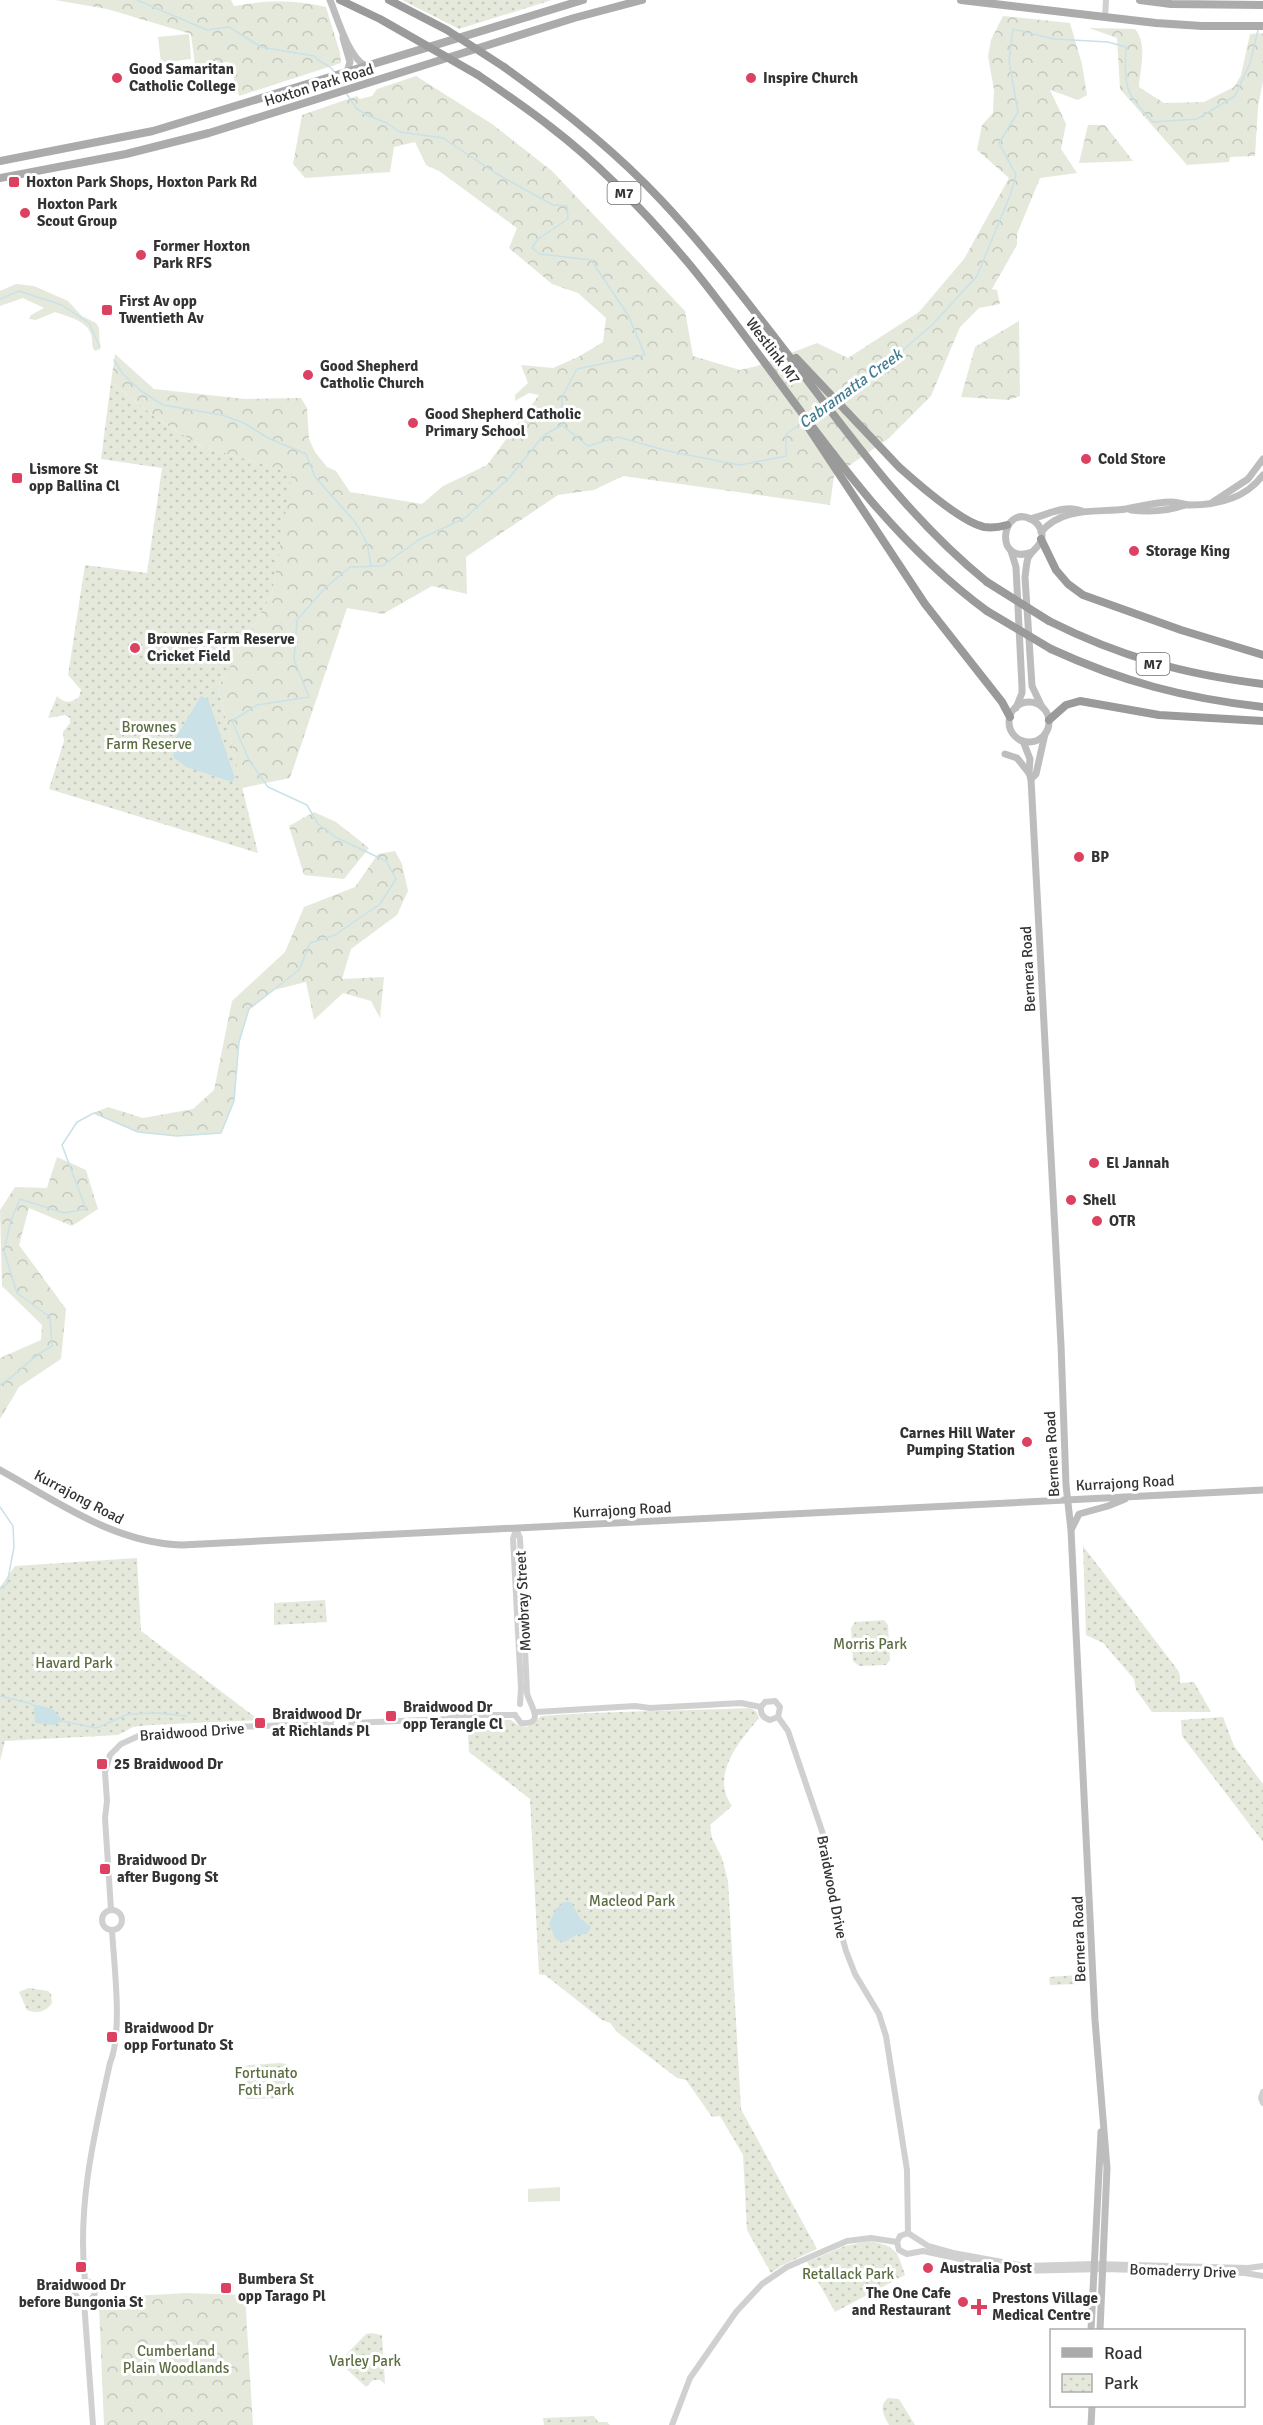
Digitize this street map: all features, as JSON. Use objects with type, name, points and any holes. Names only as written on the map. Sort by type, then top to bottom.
[{"type":"highway","name":"Westlink M7","points":[[340,0],[380,19],[478,75],[551,127],[604,172],[670,242],[865,493],[916,552],[987,611],[1050,649],[1142,686],[1203,700],[1263,707]]},
{"type":"highway","name":"Westlink M7","points":[[389,0],[447,30],[504,67],[594,135],[638,177],[661,200],[763,322],[884,479],[933,534],[987,582],[1049,621],[1101,646],[1150,663],[1191,673],[1263,684]]},
{"type":"highway","points":[[763,322],[899,467],[976,525],[990,528],[1008,525]]},
{"type":"highway","points":[[772,372],[925,604],[1002,702],[1010,717]]},
{"type":"highway","points":[[1041,535],[1056,570],[1075,590],[1095,600],[1263,656]]},
{"type":"highway","points":[[1049,720],[1066,705],[1080,701],[1159,715],[1263,721]]},
{"type":"main road","points":[[330,0],[350,62],[346,73]]},
{"type":"main road","name":"Hoxton Park Road","points":[[0,161],[153,131],[583,0]]},
{"type":"main road","name":"Hoxton Park Road","points":[[0,178],[149,149],[209,134],[583,15],[642,0]]},
{"type":"main road","points":[[961,0],[1105,18],[1202,26],[1263,26]]},
{"type":"main road","points":[[1140,0],[1171,4],[1260,6]]},
{"type":"main road","points":[[342,33],[359,62],[366,66]]},
{"type":"main road","points":[[1213,502],[1242,484],[1263,459]]},
{"type":"main road","points":[[1082,511],[1073,508],[1061,509],[1030,519],[1018,518],[1008,525],[1005,537],[1015,556],[1022,671],[1022,693],[1010,717],[1011,731],[1023,741],[1035,741],[1045,734],[1049,720],[1034,694],[1025,577],[1032,552],[1038,546],[1041,535],[1055,518],[1082,511],[1126,509],[1142,511],[1174,509],[1213,502],[1222,503],[1230,500],[1262,477]]},
{"type":"main road","points":[[1030,519],[1038,524],[1041,535]]},
{"type":"main road","points":[[1010,549],[1020,554],[1032,552]]},
{"type":"main road","points":[[1016,708],[1031,703],[1042,707]]},
{"type":"main road","name":"Bernera Road","points":[[1030,776],[1035,774],[1045,734]]},
{"type":"main road","name":"Bernera Road","points":[[1023,741],[1030,759],[1102,2127],[1106,2145],[1100,2329]]},
{"type":"main road","points":[[1005,754],[1017,758],[1030,776]]},
{"type":"main road","name":"Kurrajong Road","points":[[0,1470],[128,1537],[154,1543],[200,1545],[1263,1490]]},
{"type":"main road","points":[[1071,1530],[1079,1514],[1108,1506],[1129,1496]]},
{"type":"main road","name":"Bernera Road","points":[[1091,2329],[1099,2145],[1102,2127]]},
{"type":"main road","points":[[1092,2407],[1092,2425]]},
{"type":"street","points":[[1105,18],[1106,0]]},
{"type":"street","name":"Mowbray Street","points":[[516,1529],[513,1539],[520,1704]]},
{"type":"street","name":"Mowbray Street","points":[[516,1529],[520,1538],[527,1692],[532,1705]]},
{"type":"street","points":[[768,1700],[775,1701],[781,1709],[778,1717],[770,1720],[765,1718],[761,1713],[761,1707],[768,1700]]},
{"type":"street","points":[[536,1712],[741,1703],[761,1707]]},
{"type":"street","points":[[520,1704],[532,1705],[536,1712],[534,1719],[525,1724],[518,1721],[515,1715],[520,1704]]},
{"type":"street","points":[[340,1713],[349,1717],[352,1723],[350,1729],[342,1734],[333,1730],[330,1724],[334,1715],[340,1713]]},
{"type":"street","points":[[352,1723],[447,1719],[467,1715],[515,1715]]},
{"type":"street","name":"Braidwood Drive","points":[[778,1717],[788,1731],[824,1838],[837,1923],[846,1951],[855,1974],[879,2014],[886,2036],[907,2170],[908,2234]]},
{"type":"street","name":"Braidwood Drive","points":[[111,1910],[105,1818],[105,1772],[110,1755],[120,1744],[143,1734],[214,1731],[233,1727],[330,1724]]},
{"type":"street","points":[[111,1910],[118,1912],[122,1921],[120,1926],[112,1930],[104,1927],[102,1921],[105,1913],[111,1910]]},
{"type":"street","points":[[86,2281],[83,2218],[86,2177],[115,2047],[112,1930]]},
{"type":"street","points":[[1263,2092],[1261,2098],[1263,2103]]},
{"type":"street","points":[[1094,2267],[1017,2271],[927,2252],[907,2254],[901,2252],[897,2242],[900,2236],[908,2234],[928,2246],[1017,2265],[1103,2267]]},
{"type":"street","points":[[672,2425],[690,2378],[736,2312],[762,2284],[788,2267],[847,2241],[871,2238],[897,2242]]},
{"type":"street","points":[[913,2252],[917,2246],[916,2240]]},
{"type":"street","name":"Bomaderry Drive","points":[[1103,2267],[1248,2268],[1263,2266]]},
{"type":"street","name":"Bomaderry Drive","points":[[1103,2267],[1245,2273],[1263,2276]]},
{"type":"street","points":[[86,2281],[96,2290],[92,2298],[84,2301],[78,2298],[75,2292],[79,2283],[86,2281]]},
{"type":"street","points":[[84,2301],[93,2425]]},
{"type":"green space","points":[[55,0],[231,0],[234,6],[280,2],[326,7],[341,63],[239,96],[229,62],[195,65],[191,34],[107,9]]},
{"type":"green space","points":[[402,0],[552,0],[459,29]]},
{"type":"green space","points":[[1003,16],[1070,23],[1082,64],[1087,95],[1078,100],[1050,90],[1066,124],[1061,149],[1077,173],[1040,178],[1017,234],[1017,245],[992,289],[997,290],[1000,304],[979,308],[960,327],[931,396],[888,439],[834,476],[830,505],[623,476],[594,490],[558,495],[466,557],[467,594],[432,586],[383,614],[347,608],[290,778],[242,788],[218,687],[272,594],[291,473],[201,446],[160,421],[111,382],[115,354],[154,389],[245,399],[301,398],[307,408],[309,439],[315,452],[327,467],[336,471],[350,492],[422,504],[443,486],[487,465],[539,395],[529,393],[515,401],[515,395],[528,383],[521,365],[553,368],[578,357],[603,342],[606,318],[578,293],[552,284],[509,248],[517,228],[439,171],[426,165],[415,142],[394,147],[390,172],[305,178],[293,164],[302,115],[357,96],[360,99],[372,96],[377,89],[416,76],[492,124],[552,171],[685,311],[693,356],[740,370],[757,366],[817,343],[848,358],[919,312],[964,259],[1009,178],[977,150],[982,125],[993,113],[994,90],[988,56],[991,40]]},
{"type":"green space","points":[[1089,28],[1135,29],[1142,49],[1139,87],[1164,103],[1204,102],[1234,87],[1241,75],[1250,34],[1263,33],[1263,81],[1258,107],[1255,156],[1230,157],[1229,162],[1187,165],[1120,89],[1117,38]]},
{"type":"green space","points":[[189,34],[191,59],[161,63],[158,37]]},
{"type":"green space","points":[[1088,125],[1105,125],[1133,161],[1079,163]]},
{"type":"green space","points":[[16,284],[34,286],[68,301],[82,316],[96,323],[99,328],[100,349],[95,351],[88,328],[75,319],[55,312],[36,320],[29,319],[31,315],[44,308],[23,298],[0,306],[0,291]]},
{"type":"green space","points":[[1019,321],[1020,396],[1009,400],[961,397],[975,347]]},
{"type":"green space","name":"Brownes Farm Reserve","points":[[111,382],[160,421],[201,446],[292,473],[272,594],[218,687],[258,853],[49,789],[64,741],[63,732],[70,723],[70,718],[65,715],[48,718],[57,696],[65,701],[71,701],[79,697],[81,690],[68,675],[85,565],[147,573],[162,468],[101,459]]},
{"type":"green space","points":[[314,812],[336,822],[369,848],[344,879],[304,875],[289,826]]},
{"type":"green space","points":[[395,851],[402,864],[408,891],[397,915],[351,949],[342,979],[384,977],[380,1018],[371,1001],[343,993],[314,1020],[306,982],[274,990],[249,1009],[239,1042],[234,1101],[221,1133],[177,1136],[138,1132],[94,1113],[108,1107],[143,1118],[193,1109],[214,1090],[232,1001],[285,952],[304,907],[355,887],[378,854]]},
{"type":"green space","points":[[57,1157],[86,1170],[98,1209],[72,1226],[29,1208],[19,1245],[66,1309],[61,1359],[19,1387],[0,1419],[0,1358],[41,1340],[42,1325],[2,1286],[0,1210],[15,1187],[47,1188]]},
{"type":"green space","points":[[1083,1546],[1177,1669],[1180,1683],[1194,1682],[1211,1712],[1152,1712],[1136,1690],[1134,1679],[1103,1643],[1086,1635]]},
{"type":"green space","name":"Havard Park","points":[[137,1558],[141,1631],[259,1720],[150,1725],[133,1727],[118,1735],[5,1741],[0,1761],[0,1587],[15,1566]]},
{"type":"green space","points":[[325,1600],[327,1622],[274,1625],[274,1603]]},
{"type":"green space","name":"Morris Park","points":[[884,1620],[888,1625],[890,1660],[886,1665],[859,1666],[853,1661],[851,1628],[855,1622]]},
{"type":"green space","name":"Macleod Park","points":[[750,1708],[756,1711],[759,1718],[736,1748],[726,1771],[724,1783],[732,1806],[710,1825],[712,1838],[722,1858],[728,1881],[741,2109],[817,2249],[771,2273],[747,2230],[743,2155],[720,2116],[712,2117],[686,2080],[677,2078],[617,2032],[610,2023],[602,2020],[545,1975],[539,1974],[530,1799],[469,1752],[467,1720],[511,1720],[526,1727],[541,1716]]},
{"type":"green space","points":[[1223,1717],[1234,1746],[1263,1784],[1263,1842],[1182,1736],[1181,1720]]},
{"type":"green space","points":[[1079,1975],[1079,1984],[1050,1985],[1049,1977]]},
{"type":"green space","points":[[28,1988],[48,1991],[51,1994],[52,2003],[41,2011],[27,2010],[19,1992]]},
{"type":"green space","name":"Fortunato Foti Park","points":[[287,2064],[289,2067],[289,2096],[247,2099],[244,2094],[244,2067]]},
{"type":"green space","points":[[560,2187],[560,2201],[528,2202],[528,2189]]},
{"type":"green space","name":"Retallack Park","points":[[868,2241],[884,2244],[894,2250],[905,2275],[835,2312],[807,2262],[845,2246]]},
{"type":"green space","name":"Cumberland Plain Woodlands","points":[[187,2293],[245,2295],[253,2425],[104,2425],[99,2306],[115,2297]]},
{"type":"green space","name":"Varley Park","points":[[366,2334],[382,2335],[385,2384],[380,2380],[373,2380],[366,2387],[339,2362]]},
{"type":"green space","points":[[888,2398],[899,2399],[915,2425],[889,2425],[883,2407]]},
{"type":"green space","points":[[594,2416],[598,2422],[607,2422],[610,2425],[544,2425],[543,2418]]},
{"type":"water","points":[[201,696],[208,699],[235,778],[232,782],[186,767],[173,757],[175,739]]},
{"type":"water","points":[[38,1705],[53,1709],[63,1721],[54,1725],[35,1723],[34,1707]]},
{"type":"water","points":[[564,1902],[571,1902],[580,1918],[591,1927],[587,1934],[576,1935],[565,1942],[556,1940],[549,1924],[556,1909]]},
{"type":"waterway","points":[[137,0],[207,30],[229,27],[261,47],[314,56],[335,73]]},
{"type":"waterway","name":"Cabramatta Creek","points":[[840,397],[881,369],[933,324],[977,276],[1011,193],[1016,175],[999,143],[1018,112],[1009,61],[1013,29],[1054,39],[1108,42],[1126,47],[1125,72],[1128,89],[1153,122],[1197,119],[1235,96],[1250,63],[1258,30]]},
{"type":"waterway","points":[[338,77],[342,86]]},
{"type":"waterway","points":[[346,93],[357,109],[387,123],[400,132],[443,138],[497,174],[553,205],[567,206],[568,219],[538,239],[532,248],[540,254],[591,260],[628,315],[645,355],[577,369],[562,397],[562,424]]},
{"type":"waterway","points":[[0,299],[19,291],[62,305],[89,323],[100,347]]},
{"type":"waterway","points":[[114,360],[123,374],[141,391],[163,405],[222,415],[244,423],[268,438],[306,454],[315,477],[356,523],[367,543],[371,566]]},
{"type":"waterway","name":"Cabramatta Creek","points":[[810,417],[823,408]]},
{"type":"waterway","name":"Cabramatta Creek","points":[[0,1385],[38,1354],[52,1346],[50,1317],[17,1293],[4,1251],[11,1220],[20,1199],[64,1213],[86,1209],[62,1145],[77,1122],[94,1113],[138,1132],[177,1136],[221,1133],[234,1101],[239,1042],[249,1009],[299,970],[310,943],[335,935],[380,904],[396,879],[386,861],[337,838],[318,824],[307,805],[268,787],[249,760],[232,721],[257,705],[309,697],[294,660],[297,620],[325,588],[350,567],[382,566],[420,539],[465,518],[509,478],[544,435],[562,425],[588,446],[618,437],[668,451],[740,465],[786,456],[786,434],[804,422]]},
{"type":"waterway","name":"Cabramatta Creek","points":[[0,1507],[13,1526],[14,1547],[7,1584],[0,1589]]},
{"type":"waterway","points":[[0,1696],[37,1707]]},
{"type":"waterway","points":[[62,1721],[96,1728],[129,1714],[158,1713],[186,1716]]},
{"type":"place","name":"Good Samaritan Catholic College","points":[[117,78]]},
{"type":"place","name":"Inspire Church","points":[[751,78]]},
{"type":"place","name":"Hoxton Park Shops, Hoxton Park Rd","points":[[14,182]]},
{"type":"place","name":"Hoxton Park Scout Group","points":[[25,213]]},
{"type":"place","name":"Former Hoxton Park RFS","points":[[141,255]]},
{"type":"place","name":"First Av opp Twentieth Av","points":[[107,310]]},
{"type":"place","name":"Good Shepherd Catholic Church","points":[[308,375]]},
{"type":"place","name":"Good Shepherd Catholic Primary School","points":[[413,423]]},
{"type":"place","name":"Cold Store","points":[[1086,459]]},
{"type":"place","name":"Lismore St opp Ballina Cl","points":[[17,478]]},
{"type":"place","name":"Storage King","points":[[1134,551]]},
{"type":"place","name":"Brownes Farm Reserve Cricket Field","points":[[135,648]]},
{"type":"place","name":"BP","points":[[1079,857]]},
{"type":"place","name":"El Jannah","points":[[1094,1163]]},
{"type":"place","name":"Shell","points":[[1071,1200]]},
{"type":"place","name":"OTR","points":[[1097,1221]]},
{"type":"place","name":"Carnes Hill Water Pumping Station","points":[[1027,1442]]},
{"type":"place","name":"Braidwood Dr opp Terangle Cl","points":[[391,1716]]},
{"type":"place","name":"Braidwood Dr at Richlands Pl","points":[[260,1723]]},
{"type":"place","name":"25 Braidwood Dr","points":[[102,1764]]},
{"type":"place","name":"Braidwood Dr after Bugong St","points":[[105,1869]]},
{"type":"place","name":"Braidwood Dr opp Fortunato St","points":[[112,2037]]},
{"type":"place","name":"Braidwood Dr before Bungonia St","points":[[81,2267]]},
{"type":"place","name":"Australia Post","points":[[928,2268]]},
{"type":"place","name":"Bumbera St opp Tarago Pl","points":[[226,2288]]},
{"type":"place","name":"The One Cafe and Restaurant","points":[[963,2302]]},
{"type":"place","name":"Prestons Village Medical Centre","points":[[979,2307]]}]
